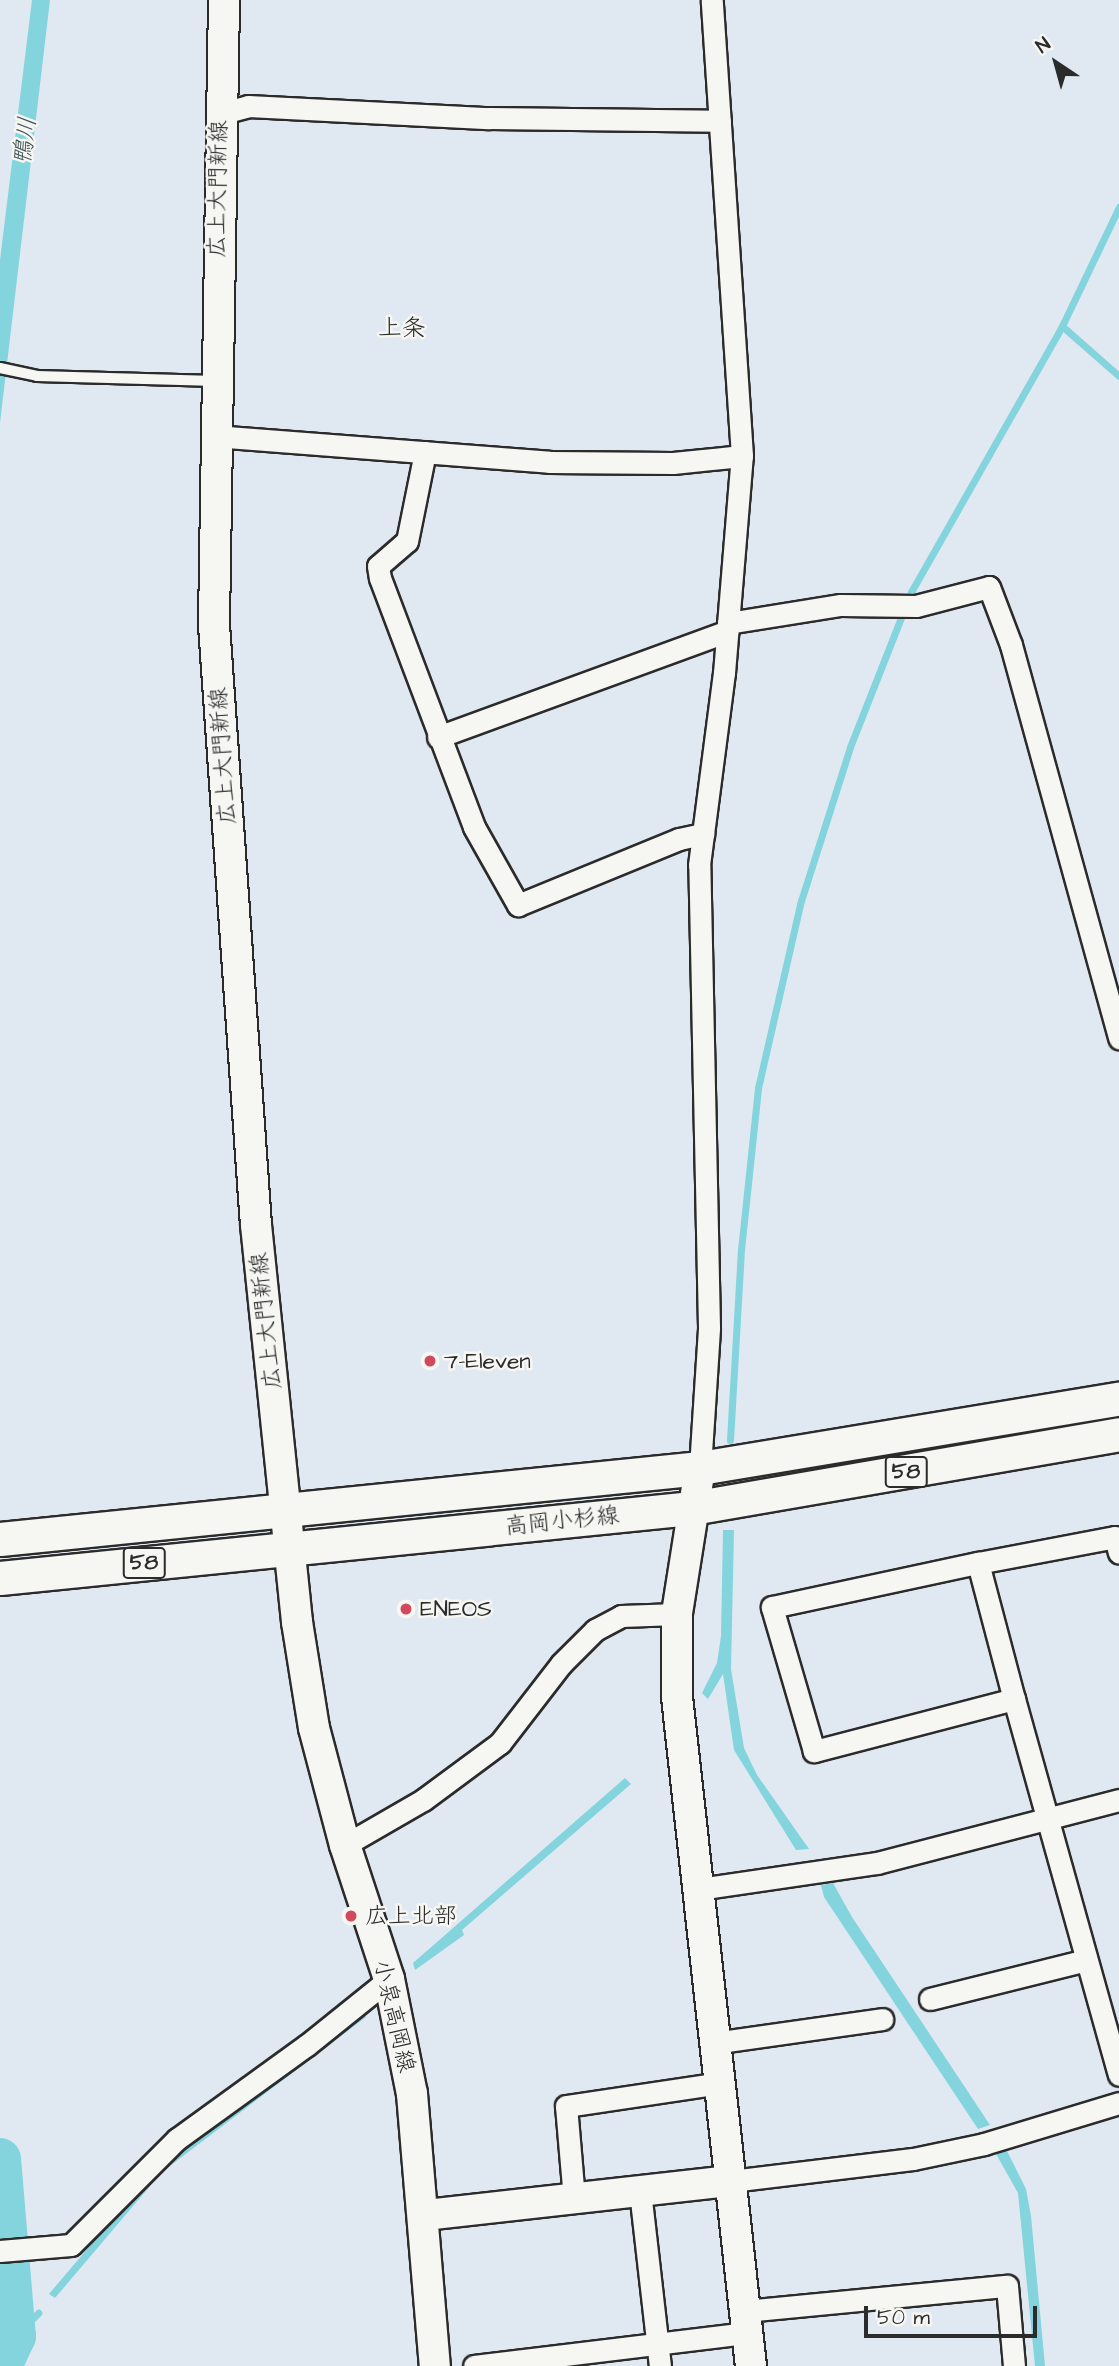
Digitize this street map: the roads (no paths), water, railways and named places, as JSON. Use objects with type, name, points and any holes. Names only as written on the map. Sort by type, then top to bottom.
[{"type":"main road","name":"広上大門新線","points":[[223,0],[214,436],[214,625],[256,1225],[284,1509]]},
{"type":"main road","name":"高岡小杉線","points":[[0,1539],[700,1468],[1119,1399]]},
{"type":"main road","name":"高岡小杉線","points":[[0,1578],[692,1508],[1119,1434]]},
{"type":"main road","points":[[700,1468],[677,1614],[677,1697],[751,2366]]},
{"type":"main road","name":"小泉高岡線","points":[[284,1509],[314,1728],[345,1845],[388,1979],[412,2094],[426,2215],[435,2366]]},
{"type":"main road","points":[[426,2215],[731,2181]]},
{"type":"street","points":[[700,1468],[709,1327],[699,865],[728,627],[742,456],[712,0]]},
{"type":"street","points":[[219,114],[248,106],[489,118],[720,121]]},
{"type":"street","points":[[214,436],[549,461],[673,463],[742,456]]},
{"type":"street","points":[[425,452],[407,541],[378,566],[438,737],[474,827],[518,905],[679,839],[703,834]]},
{"type":"street","points":[[438,737],[728,627],[841,605],[916,606],[989,587],[1010,645],[1119,1038]]},
{"type":"street","points":[[1014,1699],[814,1751],[772,1607],[978,1563],[1118,1542]]},
{"type":"street","points":[[978,1563],[1119,2075]]},
{"type":"street","points":[[345,1845],[423,1800],[500,1743],[561,1664],[596,1630],[621,1616],[677,1614]]},
{"type":"street","points":[[698,1889],[877,1863],[1119,1800]]},
{"type":"street","points":[[930,1999],[1086,1961]]},
{"type":"street","points":[[0,2251],[71,2245],[177,2139],[307,2045],[388,1979]]},
{"type":"street","points":[[714,2043],[882,2019]]},
{"type":"street","points":[[573,2199],[566,2106],[719,2083]]},
{"type":"street","points":[[731,2181],[913,2159],[984,2144],[1119,2103]]},
{"type":"street","points":[[640,2192],[660,2366]]},
{"type":"street","points":[[474,2366],[586,2360],[746,2322],[1007,2286],[1014,2366]]},
{"type":"lane","points":[[0,368],[37,376],[216,381]]},
{"type":"water","points":[[32,0],[50,0],[0,423],[0,260]]},
{"type":"water","points":[[723,1530],[734,1530],[731,1669],[744,1748],[757,1775],[809,1849],[796,1850],[734,1750],[723,1674],[708,1699],[702,1693],[717,1663],[721,1636]]},
{"type":"water","points":[[625,1778],[631,1784],[462,1930],[464,1935],[415,1970],[413,1963]]},
{"type":"water","points":[[833,1883],[852,1917],[990,2125],[978,2129],[824,1897],[821,1885]]},
{"type":"water","points":[[362,2011],[366,2017],[162,2172],[55,2298],[49,2294],[133,2195],[179,2150]]},
{"type":"water","points":[[1005,2147],[1026,2189],[1031,2216],[1045,2366],[1035,2366],[1018,2193],[996,2154]]},
{"type":"waterway","points":[[730,1440],[741,1250],[758,1088],[800,904],[850,747],[911,592],[1062,326],[1119,207]]},
{"type":"waterway","points":[[1062,326],[1119,376]]},
{"type":"waterway","name":"鴨川","points":[[0,2159],[15,2336],[1,2366]]},
{"type":"waterway","points":[[15,2336],[38,2313]]},
{"type":"place","name":"7-Eleven","points":[[430,1361]]},
{"type":"place","name":"ENEOS","points":[[406,1609]]},
{"type":"place","name":"広上北部","points":[[351,1916]]},
{"type":"district","name":"上条","points":[[402,329]]}]
